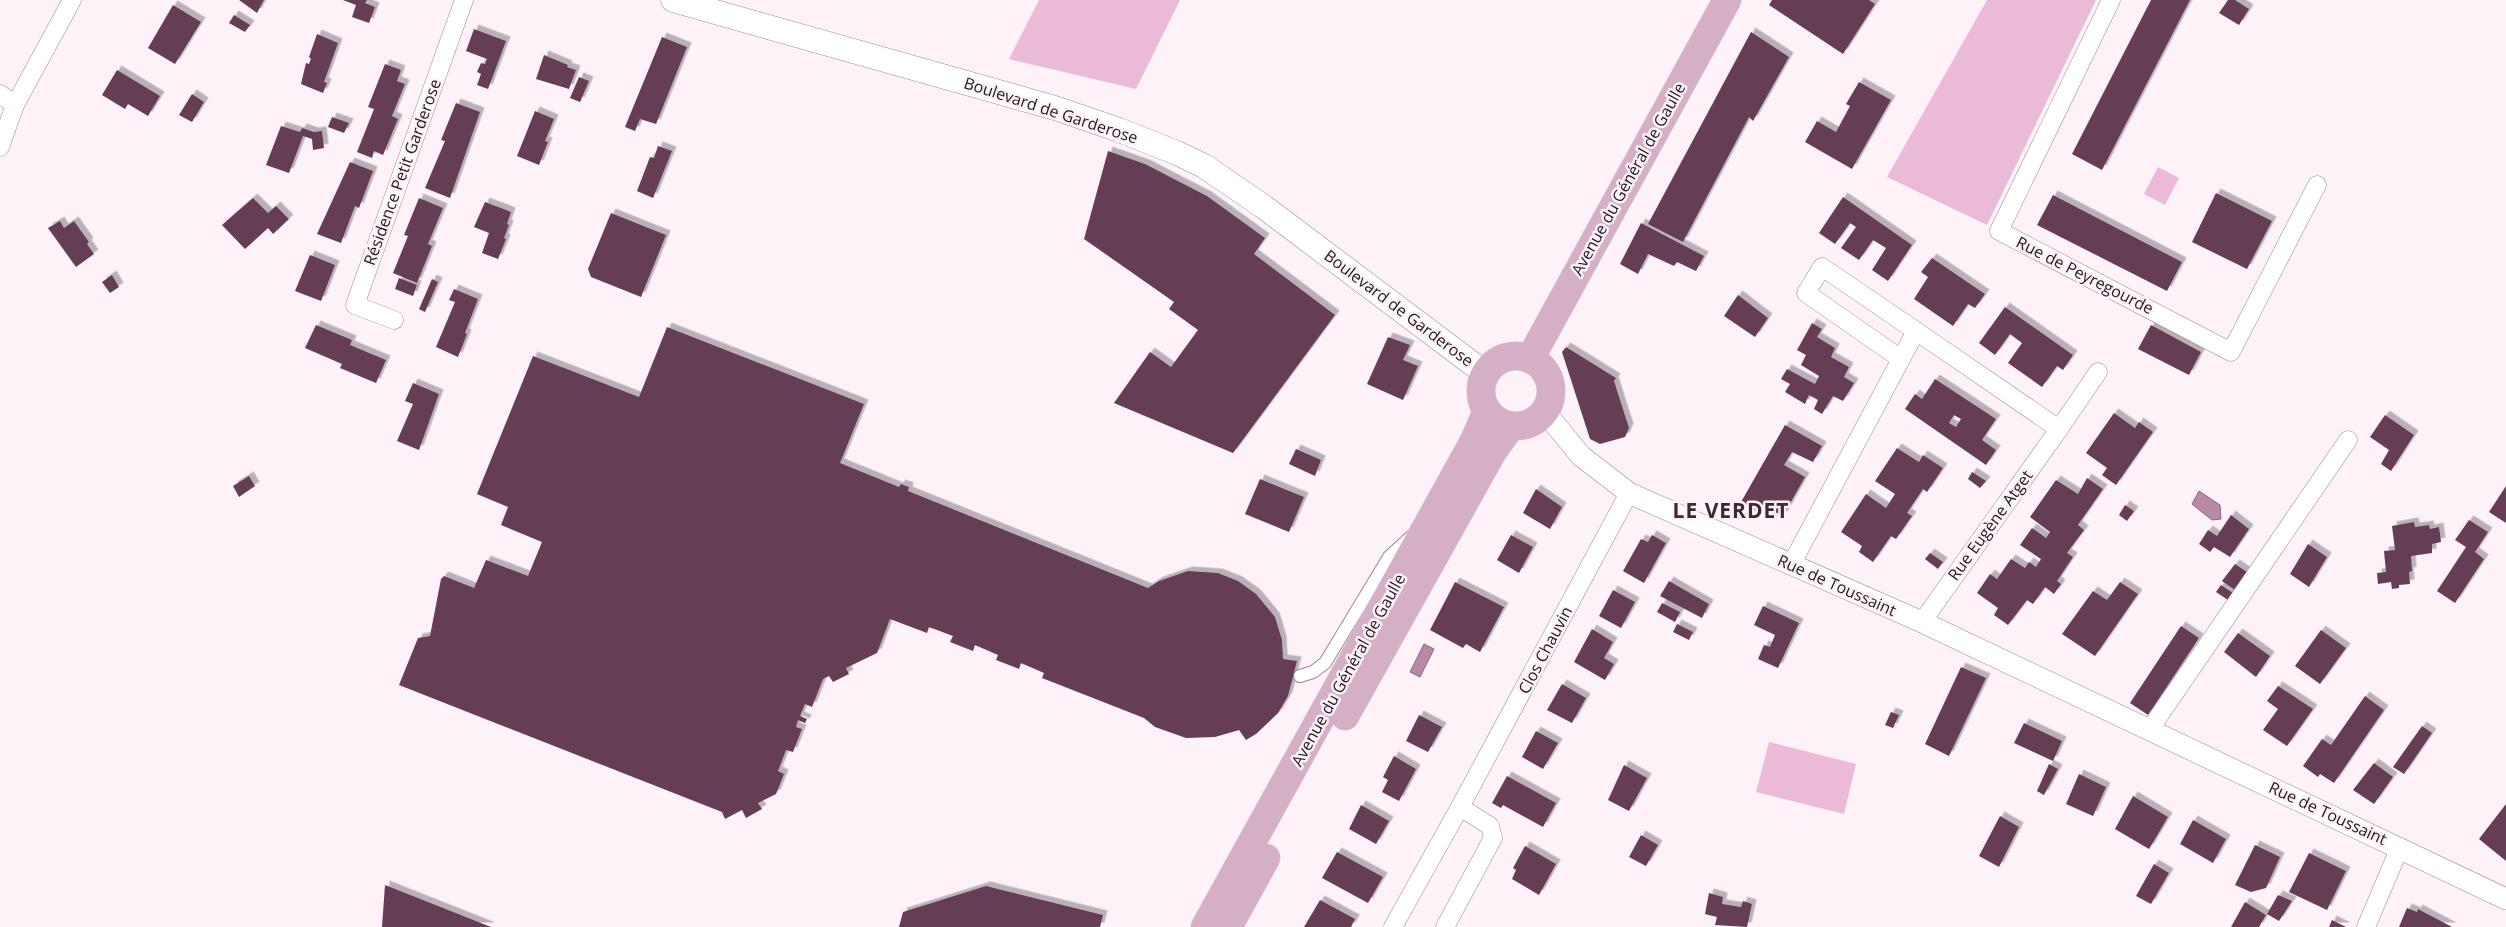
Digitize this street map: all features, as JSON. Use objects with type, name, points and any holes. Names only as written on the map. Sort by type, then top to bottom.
[{"type":"main road","name":"Boulevard de Garderose","points":[[673,0],[1055,108],[1119,130],[1183,157],[1212,172],[1264,207],[1486,374]]},
{"type":"main road","name":"Avenue du Général de Gaulle","points":[[1530,358],[1727,0]]},
{"type":"main road","points":[[1520,356],[1530,358],[1539,364],[1550,382],[1551,392],[1545,412],[1530,423],[1512,426],[1493,418],[1487,410],[1481,392],[1486,374],[1492,366],[1505,358],[1520,356]]},
{"type":"main road","name":"Avenue du Général de Gaulle","points":[[1205,927],[1474,440],[1487,410]]},
{"type":"main road","name":"Avenue du Général de Gaulle","points":[[1228,927],[1492,451],[1512,426]]},
{"type":"street","points":[[0,147],[15,104],[72,0]]},
{"type":"street","name":"Résidence Petit Garderose","points":[[394,320],[355,305],[464,0]]},
{"type":"street","name":"Rue de Peyregourde","points":[[2110,0],[1999,231],[2231,352],[2317,184]]},
{"type":"street","points":[[0,94],[15,104]]},
{"type":"street","points":[[1901,359],[1806,292],[1822,267],[2059,429]]},
{"type":"street","points":[[1791,565],[1916,331]]},
{"type":"street","name":"Rue Eugène Atget","points":[[1922,622],[2098,372]]},
{"type":"street","name":"Rue de Toussaint","points":[[1545,412],[1581,456],[1629,493],[1922,622],[2400,847],[2506,899]]},
{"type":"street","points":[[2150,730],[2348,440]]},
{"type":"street","name":"Clos Chauvin","points":[[1393,927],[1460,807],[1629,493]]},
{"type":"street","points":[[1300,676],[1313,672],[1325,663],[1388,557],[1428,524]]},
{"type":"street","points":[[1445,927],[1493,838],[1490,826],[1460,807]]},
{"type":"street","points":[[2366,927],[2400,847]]},
{"type":"shaded area","points":[[1039,0],[1180,0],[1136,89],[1009,59]]},
{"type":"shaded area","points":[[1987,0],[2096,0],[1987,225],[1887,177]]},
{"type":"shaded area","points":[[2158,167],[2179,178],[2165,205],[2144,194]]},
{"type":"shaded area","points":[[2199,491],[2220,505],[2221,519],[2212,520],[2192,504]]},
{"type":"shaded area","points":[[1424,644],[1434,649],[1420,677],[1410,672]]},
{"type":"shaded area","points":[[1769,742],[1856,764],[1844,814],[1756,792]]},
{"type":"building","points":[[239,0],[264,0],[257,13]]},
{"type":"building","points":[[343,0],[367,0],[365,3],[375,7],[369,23],[352,17],[356,5]]},
{"type":"building","points":[[1772,0],[1869,0],[1875,4],[1843,54],[1769,5]]},
{"type":"building","points":[[2151,0],[2190,0],[2102,170],[2072,154]]},
{"type":"building","points":[[2228,0],[2235,0],[2249,9],[2239,25],[2219,13]]},
{"type":"building","points":[[173,5],[201,22],[175,64],[148,48]]},
{"type":"building","points":[[234,15],[250,25],[245,32],[229,23]]},
{"type":"building","points":[[474,29],[506,41],[488,89],[477,85],[481,74],[477,72],[481,63],[485,64],[487,59],[466,51]]},
{"type":"building","points":[[1751,32],[1789,57],[1753,121],[1749,117],[1683,242],[1648,224]]},
{"type":"building","points":[[317,34],[338,43],[324,82],[327,83],[323,93],[301,84],[306,63],[309,64],[311,59],[309,57]]},
{"type":"building","points":[[662,37],[687,47],[656,124],[640,119],[635,131],[625,127]]},
{"type":"building","points":[[544,55],[576,70],[569,89],[536,79]]},
{"type":"building","points":[[385,64],[401,70],[397,81],[405,84],[392,116],[398,119],[383,155],[374,151],[372,158],[357,152],[374,109],[368,107]]},
{"type":"building","points":[[117,70],[160,96],[148,116],[128,104],[125,109],[102,95]]},
{"type":"building","points":[[579,77],[589,81],[580,102],[570,98]]},
{"type":"building","points":[[1859,82],[1891,100],[1852,169],[1805,142],[1817,121],[1836,132],[1850,106],[1846,104]]},
{"type":"building","points":[[192,94],[204,102],[192,122],[179,115]]},
{"type":"building","points":[[456,103],[480,112],[450,198],[425,188],[445,141],[441,140]]},
{"type":"building","points":[[535,111],[554,119],[545,141],[548,142],[539,165],[517,156]]},
{"type":"building","points":[[332,117],[349,123],[344,133],[328,127]]},
{"type":"building","points":[[281,126],[300,132],[302,128],[314,132],[322,131],[324,148],[313,150],[312,139],[303,136],[289,173],[266,165]]},
{"type":"building","points":[[658,146],[672,151],[653,198],[637,191],[650,157],[654,158]]},
{"type":"building","points":[[1108,151],[1145,164],[1207,196],[1265,238],[1254,254],[1335,315],[1233,453],[1114,403],[1150,352],[1171,367],[1198,330],[1169,309],[1174,302],[1084,239]]},
{"type":"building","points":[[350,162],[373,171],[359,208],[355,206],[341,243],[317,234]]},
{"type":"building","points":[[2216,193],[2272,221],[2247,269],[2192,242]]},
{"type":"building","points":[[2053,195],[2182,262],[2167,291],[2037,225]]},
{"type":"building","points":[[1843,197],[1912,245],[1888,281],[1872,270],[1886,248],[1873,240],[1859,260],[1841,248],[1856,227],[1850,223],[1835,244],[1819,233]]},
{"type":"building","points":[[253,198],[268,213],[276,206],[289,219],[273,234],[268,228],[245,249],[222,225]]},
{"type":"building","points":[[419,198],[443,208],[428,244],[432,246],[417,283],[393,273],[408,236],[404,235]]},
{"type":"building","points":[[485,202],[511,212],[504,238],[506,239],[498,259],[482,253],[489,233],[474,227]]},
{"type":"building","points":[[611,213],[666,235],[641,297],[591,277],[588,269]]},
{"type":"building","points":[[60,221],[64,228],[74,221],[89,242],[87,244],[94,254],[76,267],[48,228]]},
{"type":"building","points":[[1641,223],[1704,256],[1696,271],[1677,262],[1674,266],[1648,254],[1638,274],[1620,264]]},
{"type":"building","points":[[310,255],[335,265],[321,301],[295,291]]},
{"type":"building","points":[[1932,258],[1985,294],[1975,308],[1968,304],[1953,326],[1914,299],[1928,277],[1921,272]]},
{"type":"building","points":[[112,275],[119,287],[110,293],[102,282]]},
{"type":"building","points":[[399,278],[417,285],[413,296],[395,289]]},
{"type":"building","points":[[432,279],[438,282],[425,312],[419,309]]},
{"type":"building","points":[[454,289],[478,299],[458,357],[436,347],[455,302],[449,300]]},
{"type":"building","points":[[1738,295],[1768,318],[1755,337],[1724,316]]},
{"type":"building","points":[[2005,307],[2073,355],[2063,370],[2057,366],[2042,387],[2008,363],[2022,343],[2010,334],[1995,355],[1979,343]]},
{"type":"building","points":[[1812,323],[1822,329],[1817,337],[1835,348],[1831,357],[1849,367],[1844,377],[1854,383],[1843,401],[1833,396],[1822,414],[1814,409],[1818,400],[1809,395],[1805,404],[1785,392],[1790,384],[1781,379],[1787,369],[1815,384],[1819,376],[1801,365],[1806,355],[1797,350]]},
{"type":"building","points":[[316,325],[352,340],[350,345],[386,360],[376,383],[340,368],[342,364],[305,348]]},
{"type":"building","points":[[2151,325],[2201,352],[2189,375],[2138,349]]},
{"type":"building","points":[[667,327],[864,404],[840,463],[899,487],[901,484],[909,487],[908,491],[1148,588],[1159,581],[1188,571],[1218,573],[1238,581],[1256,594],[1275,617],[1282,640],[1283,659],[1297,661],[1288,696],[1278,713],[1256,734],[1246,740],[1239,730],[1215,737],[1186,738],[1155,727],[1144,718],[1042,678],[1044,673],[1021,663],[1019,669],[996,660],[998,655],[975,645],[973,651],[950,642],[953,636],[929,627],[927,633],[890,619],[877,653],[846,668],[849,674],[833,682],[829,676],[823,679],[812,707],[805,704],[800,716],[807,719],[805,723],[798,720],[796,727],[802,729],[793,752],[786,750],[778,771],[784,774],[776,794],[758,803],[762,809],[746,818],[742,810],[725,819],[722,812],[399,685],[418,638],[430,636],[441,579],[444,576],[474,588],[486,560],[528,576],[542,542],[501,525],[508,507],[477,494],[533,356],[639,397]]},
{"type":"building","points":[[1388,337],[1410,345],[1403,360],[1418,366],[1403,400],[1367,384]]},
{"type":"building","points":[[1566,347],[1616,378],[1614,381],[1629,428],[1625,437],[1600,444],[1590,439],[1562,352]]},
{"type":"building","points":[[1935,379],[1996,419],[1982,440],[1996,450],[1986,465],[1905,409],[1915,394],[1922,399]],"holes":[[[1954,415],[1961,419],[1956,427],[1949,423]]]},
{"type":"building","points":[[413,383],[439,394],[419,450],[397,441],[413,404],[405,401]]},
{"type":"building","points":[[2114,413],[2135,428],[2139,422],[2153,432],[2116,485],[2102,475],[2107,468],[2086,453]]},
{"type":"building","points":[[2385,415],[2414,435],[2391,471],[2381,464],[2389,450],[2370,437]]},
{"type":"building","points":[[1785,425],[1822,446],[1813,462],[1792,452],[1784,465],[1805,477],[1783,516],[1760,504],[1756,511],[1741,502]]},
{"type":"building","points":[[1897,448],[1919,462],[1923,455],[1943,468],[1927,492],[1923,489],[1907,513],[1912,516],[1896,539],[1891,536],[1873,562],[1859,552],[1862,546],[1841,532],[1866,494],[1886,508],[1895,494],[1875,481]]},
{"type":"building","points":[[1296,449],[1321,460],[1315,476],[1289,464]]},
{"type":"building","points":[[1972,472],[1986,481],[1980,488],[1968,479]]},
{"type":"building","points":[[249,476],[255,486],[239,497],[233,486]]},
{"type":"building","points":[[2087,478],[2103,489],[2078,525],[2084,530],[2067,553],[2073,557],[2057,581],[2061,584],[2054,594],[2045,587],[2033,604],[2027,600],[2008,625],[1994,615],[1998,608],[1977,593],[1990,574],[1997,579],[2011,559],[2025,568],[2029,562],[2036,567],[2041,559],[2020,545],[2032,528],[2046,538],[2050,532],[2030,517],[2056,480],[2078,494]]},
{"type":"building","points":[[1260,479],[1304,497],[1289,532],[1245,514]]},
{"type":"building","points":[[2506,486],[2506,523],[2489,512]]},
{"type":"building","points":[[1536,489],[1562,507],[1550,529],[1523,513]]},
{"type":"building","points":[[2125,505],[2134,511],[2127,521],[2119,515]]},
{"type":"building","points":[[2231,515],[2249,529],[2230,557],[2214,547],[2210,552],[2199,544],[2208,530],[2217,536]]},
{"type":"building","points":[[2469,520],[2488,532],[2475,552],[2484,559],[2455,603],[2437,591],[2466,547],[2455,540]]},
{"type":"building","points":[[2414,522],[2415,527],[2429,525],[2430,529],[2439,527],[2441,542],[2432,544],[2432,553],[2411,556],[2412,571],[2409,572],[2410,584],[2399,585],[2399,588],[2392,589],[2391,582],[2378,584],[2377,573],[2386,572],[2384,551],[2395,550],[2392,526]]},
{"type":"building","points":[[1511,535],[1533,547],[1519,573],[1497,560]]},
{"type":"building","points":[[1652,535],[1666,543],[1644,583],[1623,571],[1641,539],[1648,542]]},
{"type":"building","points":[[2308,544],[2327,557],[2309,587],[2290,574]]},
{"type":"building","points":[[1930,553],[1943,562],[1938,569],[1925,559]]},
{"type":"building","points":[[2235,564],[2247,572],[2235,590],[2222,581]]},
{"type":"building","points":[[1669,581],[1709,604],[1702,618],[1660,596]]},
{"type":"building","points":[[1455,582],[1504,607],[1480,652],[1466,644],[1463,648],[1430,630]]},
{"type":"building","points":[[2120,582],[2138,594],[2095,656],[2062,634],[2093,591],[2107,600]]},
{"type":"building","points":[[2221,585],[2233,593],[2228,600],[2216,592]]},
{"type":"building","points":[[1613,590],[1635,602],[1621,628],[1599,616]]},
{"type":"building","points":[[1662,603],[1680,612],[1675,622],[1657,612]]},
{"type":"building","points":[[1763,606],[1799,623],[1778,668],[1758,659],[1764,645],[1770,647],[1775,635],[1754,625]]},
{"type":"building","points":[[1677,624],[1693,632],[1689,640],[1673,632]]},
{"type":"building","points":[[2181,626],[2199,638],[2148,715],[2130,703]]},
{"type":"building","points":[[1592,629],[1613,642],[1604,658],[1614,664],[1605,680],[1574,662]]},
{"type":"building","points":[[2321,630],[2346,648],[2320,684],[2295,666]]},
{"type":"building","points":[[2238,633],[2270,656],[2256,677],[2224,652]]},
{"type":"building","points":[[1961,667],[1986,678],[1949,756],[1925,744]]},
{"type":"building","points":[[1562,684],[1586,698],[1572,723],[1547,710]]},
{"type":"building","points":[[2278,686],[2313,709],[2287,746],[2263,730],[2278,709],[2267,701]]},
{"type":"building","points":[[2365,696],[2384,710],[2334,783],[2320,774],[2318,777],[2303,766],[2322,739],[2331,745]]},
{"type":"building","points":[[1891,712],[1899,715],[1893,728],[1885,725]]},
{"type":"building","points":[[1419,715],[1442,727],[1428,752],[1406,741]]},
{"type":"building","points":[[2024,723],[2062,741],[2053,761],[2014,743]]},
{"type":"building","points":[[2422,726],[2432,733],[2404,774],[2393,767]]},
{"type":"building","points":[[1536,731],[1558,743],[1543,769],[1522,757]]},
{"type":"building","points":[[1394,756],[1416,769],[1399,801],[1382,792],[1388,780],[1383,777]]},
{"type":"building","points":[[2374,763],[2393,777],[2374,804],[2353,790]]},
{"type":"building","points":[[2049,764],[2058,769],[2044,795],[2037,791]]},
{"type":"building","points":[[1624,765],[1647,778],[1629,811],[1608,800]]},
{"type":"building","points":[[2079,774],[2106,787],[2093,816],[2066,804]]},
{"type":"building","points":[[1507,776],[1556,803],[1543,827],[1503,805],[1501,808],[1492,803]]},
{"type":"building","points":[[2133,796],[2168,817],[2149,849],[2115,829]]},
{"type":"building","points":[[2506,804],[2506,861],[2479,839]]},
{"type":"building","points":[[1361,805],[1389,821],[1376,844],[1349,829]]},
{"type":"building","points":[[2000,816],[2019,827],[1999,867],[1979,856]]},
{"type":"building","points":[[2193,820],[2226,839],[2213,863],[2180,844]]},
{"type":"building","points":[[1641,835],[1658,845],[1646,866],[1629,857]]},
{"type":"building","points":[[2255,845],[2280,857],[2266,888],[2251,892],[2235,885]]},
{"type":"building","points":[[1525,846],[1556,864],[1539,895],[1512,879],[1516,870],[1513,868]]},
{"type":"building","points":[[1337,852],[1383,877],[1368,903],[1322,878]]},
{"type":"building","points":[[2309,853],[2346,871],[2327,910],[2289,892]]},
{"type":"building","points":[[2154,864],[2169,873],[2151,904],[2136,896]]},
{"type":"building","points":[[385,885],[491,927],[382,927]]},
{"type":"building","points":[[986,886],[1103,915],[1100,927],[899,927],[903,912]]},
{"type":"building","points":[[1709,893],[1723,897],[1722,904],[1741,907],[1743,901],[1752,904],[1747,927],[1715,925],[1717,917],[1705,914]]},
{"type":"building","points":[[2278,895],[2292,901],[2279,921],[2267,914]]},
{"type":"building","points":[[1320,900],[1355,919],[1351,927],[1304,927]]},
{"type":"building","points":[[2245,902],[2266,915],[2259,927],[2231,927]]},
{"type":"building","points":[[2407,908],[2417,912],[2418,909],[2452,927],[2399,927]]},
{"type":"building","points":[[2332,920],[2346,927],[2329,927]]},
{"type":"district","name":"LE VERDET","points":[[1731,510]]}]
